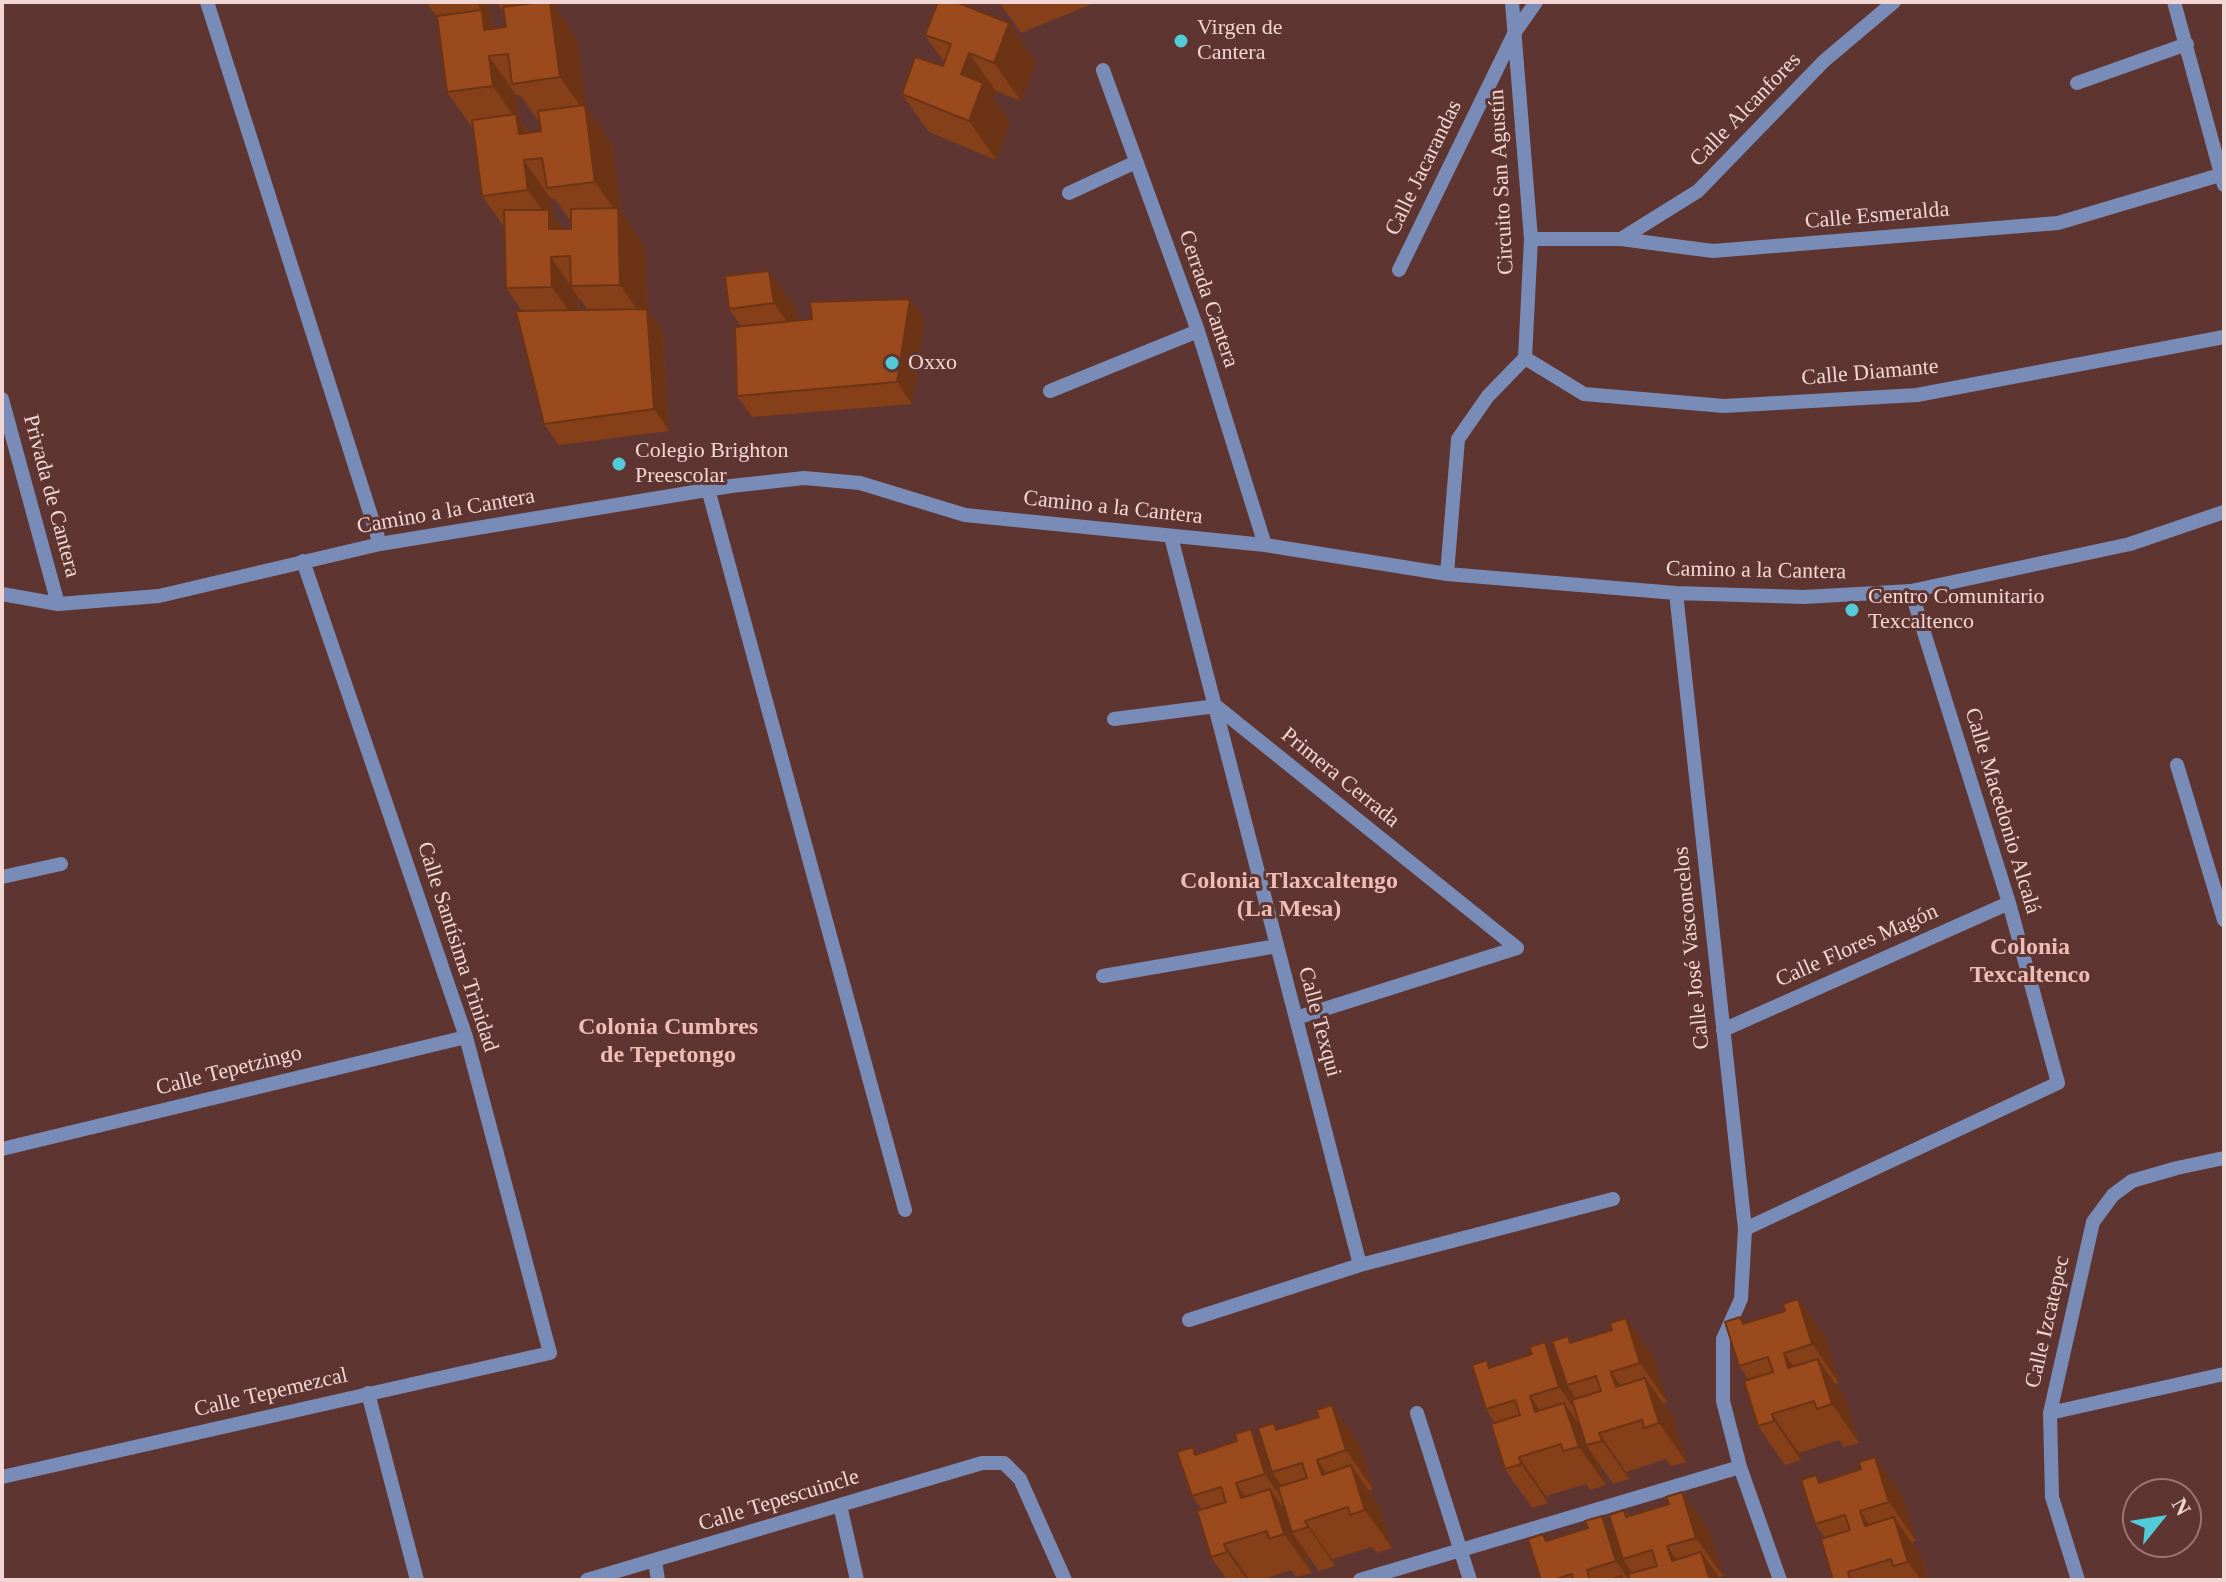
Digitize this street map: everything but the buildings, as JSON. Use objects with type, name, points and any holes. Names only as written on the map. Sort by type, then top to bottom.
[{"type":"street","points":[[207,2],[380,544]]},
{"type":"street","name":"Circuito San Agustín","points":[[1512,2],[1531,239],[1525,358]]},
{"type":"street","name":"Calle Jacarandas","points":[[1399,270],[1515,32],[1536,2]]},
{"type":"street","name":"Calle Alcanfores","points":[[1621,239],[1698,191],[1824,61],[1894,2]]},
{"type":"street","points":[[2174,2],[2218,137],[2222,180]]},
{"type":"street","points":[[2077,83],[2187,44]]},
{"type":"street","name":"Cerrada Cantera","points":[[1103,70],[1198,331],[1265,545]]},
{"type":"street","points":[[1069,193],[1136,162]]},
{"type":"street","name":"Calle Esmeralda","points":[[1531,239],[1621,239],[1713,251],[2058,223],[2222,180]]},
{"type":"street","points":[[1050,391],[1198,331]]},
{"type":"street","name":"Calle Diamante","points":[[1525,358],[1584,394],[1724,406],[1917,395],[2224,337]]},
{"type":"street","points":[[1447,574],[1458,439],[1488,396],[1525,358]]},
{"type":"street","name":"Privada de Cantera","points":[[2,399],[58,604]]},
{"type":"street","name":"Camino a la Cantera","points":[[2,594],[58,604],[159,596],[380,544],[708,489],[804,478],[860,483],[965,515],[1265,545],[1447,574],[1676,593],[1804,597],[1911,591],[2130,544],[2224,512]]},
{"type":"street","points":[[708,489],[905,1210]]},
{"type":"street","name":"Calle Texqui","points":[[1171,537],[1360,1265]]},
{"type":"street","name":"Calle Santísima Trinidad","points":[[303,561],[466,1037],[550,1353]]},
{"type":"street","name":"Calle Macedonio Alcalá","points":[[1745,1229],[2058,1083],[2009,903],[1911,591]]},
{"type":"street","name":"Calle José Vasconcelos","points":[[1676,593],[1745,1229],[1741,1299],[1723,1339],[1723,1401],[1740,1467]]},
{"type":"street","points":[[1114,719],[1216,706]]},
{"type":"street","name":"Primera Cerrada","points":[[1216,706],[1517,948],[1296,1018]]},
{"type":"street","points":[[2177,765],[2224,920]]},
{"type":"street","points":[[2,877],[61,864]]},
{"type":"street","name":"Calle Flores Magón","points":[[1723,1030],[2009,903]]},
{"type":"street","points":[[1103,976],[1277,946]]},
{"type":"street","name":"Calle Tepetzingo","points":[[2,1149],[466,1037]]},
{"type":"street","name":"Calle Izcatepec","points":[[2078,1580],[2052,1497],[2050,1413],[2093,1222],[2113,1195],[2132,1181],[2224,1158]]},
{"type":"street","points":[[1189,1320],[1360,1265],[1613,1199]]},
{"type":"street","name":"Calle Tepemezcal","points":[[2,1477],[550,1353]]},
{"type":"street","points":[[2050,1413],[2224,1374]]},
{"type":"street","points":[[368,1393],[417,1580]]},
{"type":"street","points":[[1417,1413],[1470,1580]]},
{"type":"street","name":"Calle Tepescuincle","points":[[587,1580],[982,1463],[1004,1463],[1020,1479],[1065,1580]]},
{"type":"street","points":[[1360,1580],[1740,1467],[1780,1580]]},
{"type":"street","points":[[840,1505],[857,1580]]},
{"type":"street","points":[[655,1561],[658,1580]]},
{"type":"place","name":"Virgen de Cantera","points":[[1181,41]]},
{"type":"place","name":"Oxxo","points":[[892,363]]},
{"type":"place","name":"Colegio Brighton Preescolar","points":[[619,464]]},
{"type":"place","name":"Centro Comunitario Texcaltenco","points":[[1852,610]]},
{"type":"district","name":"Colonia Tlaxcaltengo (La Mesa)","points":[[1289,896]]},
{"type":"district","name":"Colonia Texcaltenco","points":[[2030,962]]},
{"type":"district","name":"Colonia Cumbres de Tepetongo","points":[[668,1042]]}]
